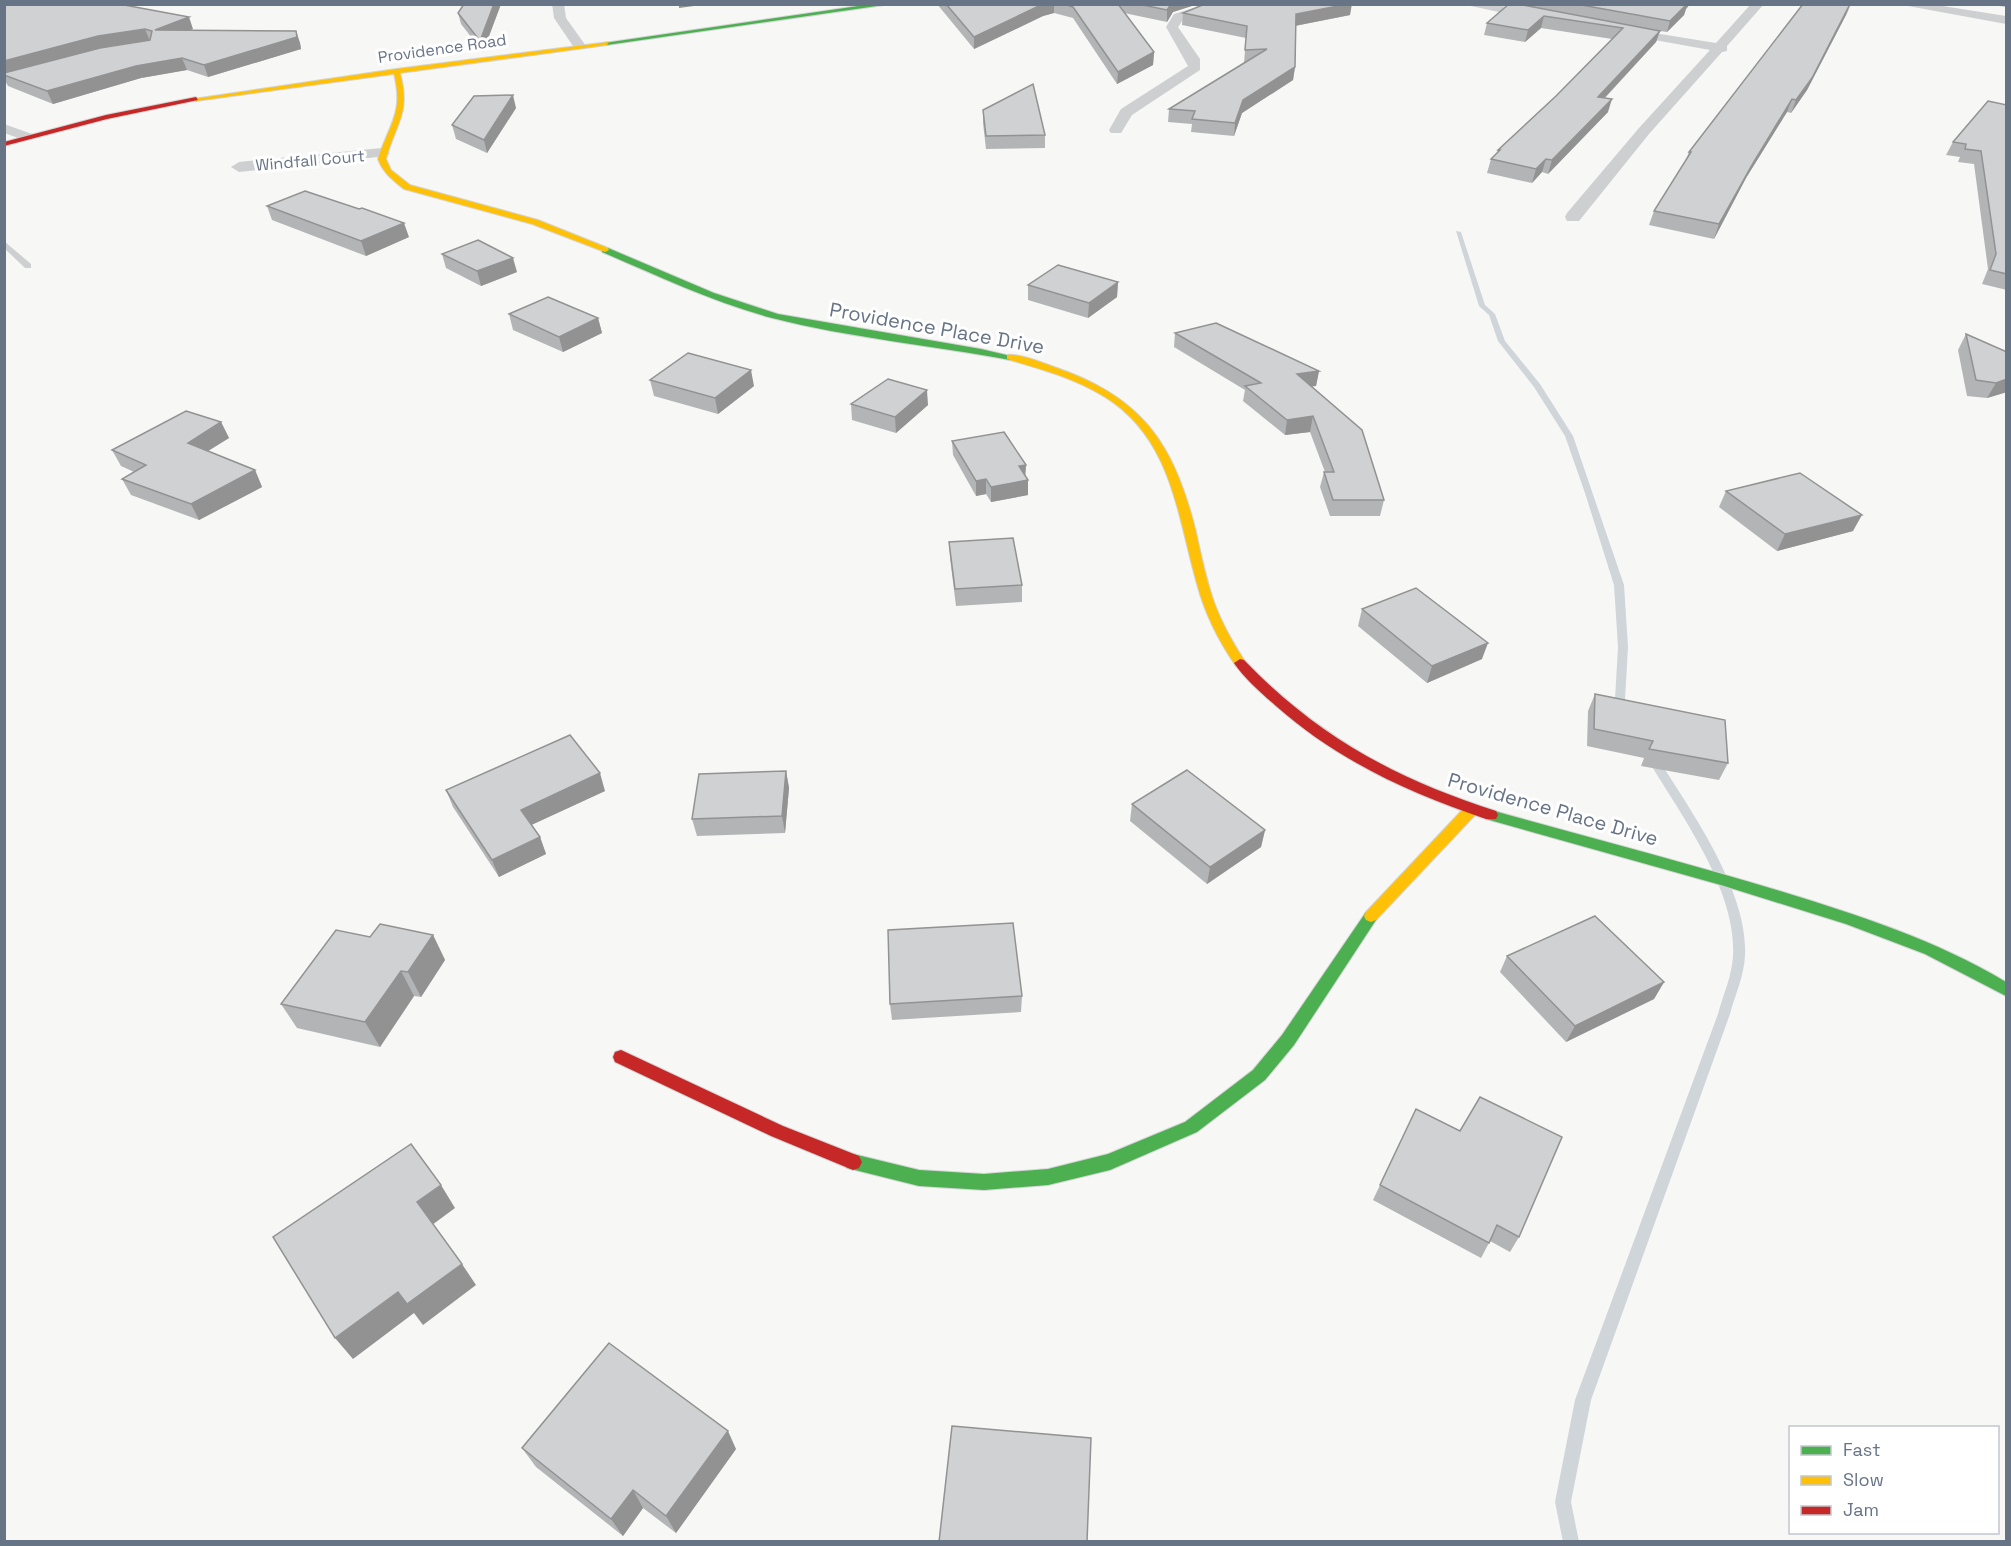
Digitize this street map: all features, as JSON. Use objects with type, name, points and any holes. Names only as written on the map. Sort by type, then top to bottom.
[{"type":"street","points":[[558,4],[560,18],[580,46]]},
{"type":"street","name":"Providence Road","points":[[4,144],[106,117],[183,101],[888,4]]},
{"type":"street","points":[[1116,130],[1126,112],[1195,67],[1193,59],[1172,27],[1178,17],[1221,4]]},
{"type":"street","points":[[1468,4],[1549,18]]},
{"type":"street","points":[[1573,217],[1644,132],[1722,48],[1758,4]]},
{"type":"street","points":[[1903,4],[2007,20]]},
{"type":"street","points":[[1607,28],[1722,48]]},
{"type":"street","points":[[381,153],[399,122],[403,108],[403,93],[396,71]]},
{"type":"street","points":[[4,128],[27,137]]},
{"type":"street","name":"Windfall Court","points":[[239,167],[381,153]]},
{"type":"street","name":"Providence Place Drive","points":[[381,153],[381,162],[386,172],[407,187],[548,226],[738,305],[821,326],[1016,358],[1053,369],[1090,384],[1132,411],[1150,427],[1164,446],[1174,471],[1207,604],[1222,636],[1244,668],[1284,708],[1335,746],[1397,780],[1471,810],[1696,869],[1898,934],[1985,975],[2007,990]]},
{"type":"street","points":[[621,1057],[777,1131],[864,1167],[919,1178],[984,1182],[1048,1177],[1110,1162],[1191,1127],[1259,1075],[1288,1040],[1376,908],[1471,810]]},
{"type":"lane","points":[[4,243],[28,266]]},
{"type":"building","points":[[4,4],[119,4],[189,17],[155,30],[296,31],[297,37],[204,65],[182,58],[136,66],[47,91],[4,75],[4,73],[100,48],[150,40],[152,31],[145,29],[98,36],[4,61]]},
{"type":"building","points":[[464,4],[494,4],[480,41],[458,13]]},
{"type":"building","points":[[946,4],[1043,4],[974,37]]},
{"type":"building","points":[[1064,4],[1118,4],[1154,52],[1118,72],[1073,7]]},
{"type":"building","points":[[1138,4],[1171,4],[1167,10]]},
{"type":"building","points":[[1205,4],[1348,4],[1296,14],[1295,67],[1243,100],[1235,123],[1192,119],[1195,111],[1169,109],[1267,49],[1245,50],[1247,26],[1183,13]]},
{"type":"building","points":[[1509,4],[1660,31],[1598,97],[1612,99],[1552,160],[1546,159],[1536,169],[1491,159],[1623,28],[1544,16],[1528,30],[1487,23]]},
{"type":"building","points":[[1576,4],[1687,4],[1670,21]]},
{"type":"building","points":[[1803,4],[1850,4],[1812,78],[1796,100],[1792,99],[1719,224],[1654,211],[1691,152],[1689,152]]},
{"type":"building","points":[[1033,84],[1045,135],[986,136],[983,110]]},
{"type":"building","points":[[513,95],[484,140],[452,125],[474,96]]},
{"type":"building","points":[[1988,101],[2007,105],[2007,274],[1990,270],[1996,254],[1981,151],[1965,149],[1966,144],[1953,142]]},
{"type":"building","points":[[305,191],[404,223],[361,241],[267,206]]},
{"type":"building","points":[[478,240],[513,258],[477,271],[442,254]]},
{"type":"building","points":[[1058,265],[1118,282],[1089,303],[1028,285]]},
{"type":"building","points":[[548,297],[598,318],[559,337],[509,314]]},
{"type":"building","points":[[1216,323],[1319,371],[1297,374],[1362,430],[1384,500],[1333,500],[1324,472],[1334,472],[1313,416],[1287,420],[1245,386],[1261,383],[1175,333]]},
{"type":"building","points":[[1966,334],[2007,352],[2007,379],[1996,383],[1976,380]]},
{"type":"building","points":[[688,353],[751,370],[715,398],[650,380]]},
{"type":"building","points":[[888,379],[927,390],[895,417],[851,404]]},
{"type":"building","points":[[186,411],[221,422],[188,443],[255,470],[191,504],[122,479],[146,465],[112,450]]},
{"type":"building","points":[[1004,432],[1026,465],[1019,466],[1028,480],[991,487],[986,479],[976,481],[952,441]]},
{"type":"building","points":[[1800,473],[1862,515],[1785,534],[1726,491]]},
{"type":"building","points":[[1013,538],[1022,585],[955,589],[949,542]]},
{"type":"building","points":[[1416,588],[1488,643],[1432,666],[1362,609]]},
{"type":"building","points":[[1595,694],[1725,720],[1728,763],[1649,749],[1653,741],[1594,729]]},
{"type":"building","points":[[570,735],[600,773],[521,810],[540,837],[492,860],[446,790]]},
{"type":"building","points":[[1187,770],[1265,830],[1210,867],[1132,804]]},
{"type":"building","points":[[786,771],[782,816],[692,819],[699,774]]},
{"type":"building","points":[[1595,916],[1664,982],[1575,1026],[1507,956]]},
{"type":"building","points":[[1013,923],[1022,996],[890,1004],[888,930]]},
{"type":"building","points":[[380,924],[433,935],[408,972],[401,971],[365,1022],[281,1004],[336,930],[370,937]]},
{"type":"building","points":[[1480,1097],[1562,1137],[1519,1237],[1497,1225],[1489,1243],[1380,1185],[1416,1109],[1460,1131]]},
{"type":"building","points":[[411,1144],[441,1185],[417,1202],[462,1264],[407,1304],[398,1292],[335,1338],[273,1237]]},
{"type":"building","points":[[609,1343],[728,1431],[666,1516],[633,1490],[611,1519],[522,1448]]},
{"type":"building","points":[[952,1426],[1091,1438],[1087,1542],[939,1542]]},
{"type":"waterway","points":[[1458,232],[1482,306],[1492,314],[1502,341],[1537,386],[1569,436],[1619,585],[1623,647],[1620,699],[1627,712]]},
{"type":"waterway","points":[[1571,1542],[1563,1502],[1583,1400],[1724,1014],[1739,959],[1736,925],[1720,874],[1694,826],[1651,757]]},
{"type":"traffic: fast","points":[[607,43],[888,4]]},
{"type":"traffic: fast","points":[[605,250],[711,295],[776,316],[834,328],[1010,357]]},
{"type":"traffic: fast","points":[[1491,815],[1721,879],[1851,920],[1931,950],[2006,990]]},
{"type":"traffic: fast","points":[[853,1162],[919,1178],[984,1182],[1048,1177],[1110,1162],[1191,1127],[1259,1075],[1288,1040],[1371,916]]},
{"type":"traffic: slow","points":[[196,99],[607,43]]},
{"type":"traffic: slow","points":[[396,71],[402,99],[401,109],[382,159],[395,178],[407,187],[535,222],[605,250]]},
{"type":"traffic: slow","points":[[1010,357],[1080,380],[1108,395],[1132,412],[1151,433],[1167,460],[1180,492],[1202,583],[1214,616],[1240,663]]},
{"type":"traffic: slow","points":[[1371,916],[1471,810]]},
{"type":"traffic: jam","points":[[4,144],[106,117],[196,99]]},
{"type":"traffic: jam","points":[[1240,663],[1293,714],[1354,756],[1421,790],[1491,815]]},
{"type":"traffic: jam","points":[[621,1057],[777,1131],[853,1162]]}]
